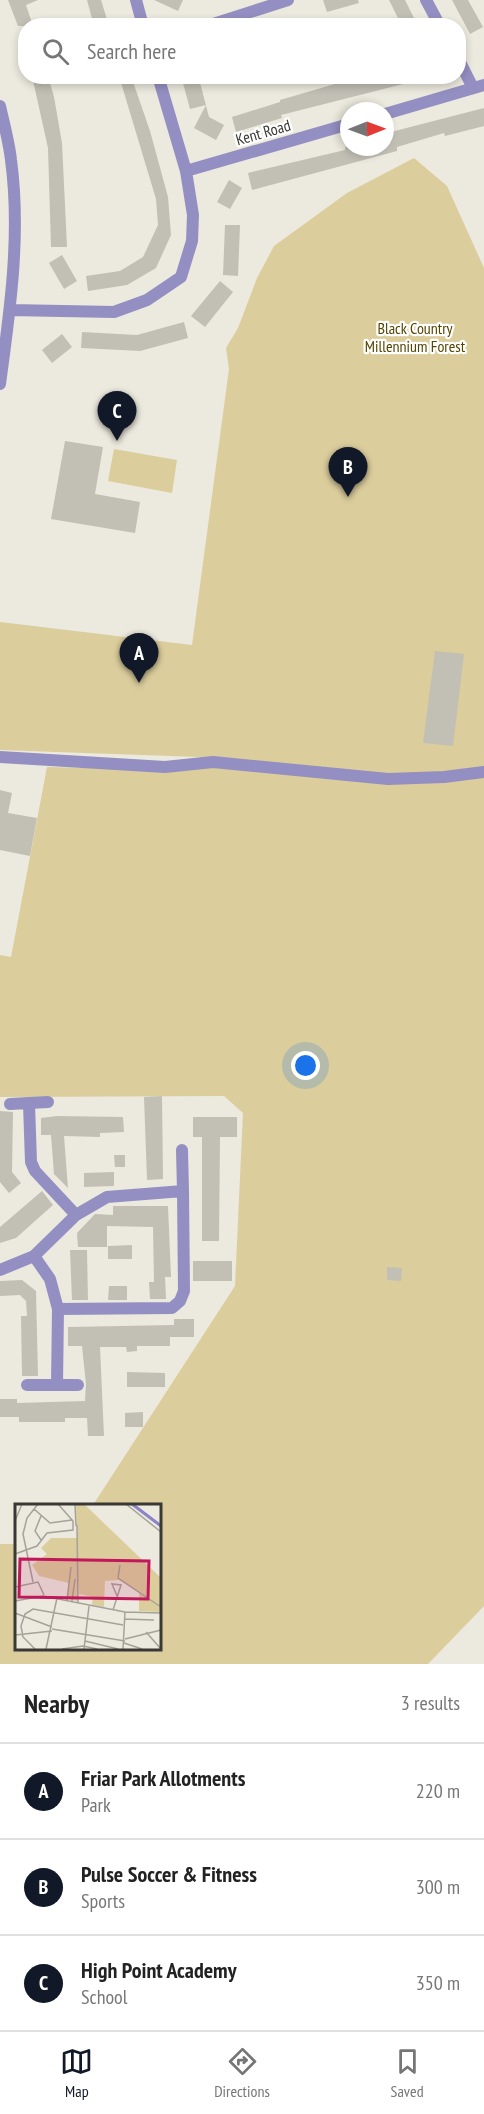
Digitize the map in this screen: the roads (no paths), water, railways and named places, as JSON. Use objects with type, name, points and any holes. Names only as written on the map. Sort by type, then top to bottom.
[{"type":"street","points":[[135,0],[141,18]]},
{"type":"street","points":[[232,18],[288,0]]},
{"type":"street","points":[[426,0],[436,18]]},
{"type":"street","points":[[394,111],[479,87],[466,68]]},
{"type":"street","points":[[10,310],[114,312],[165,290],[181,277],[192,241],[193,215],[186,171],[160,84]]},
{"type":"street","points":[[0,106],[11,159],[14,198],[10,310],[0,384]]},
{"type":"street","name":"Kent Road","points":[[186,171],[340,127]]},
{"type":"street","points":[[0,757],[165,767],[213,762],[388,779],[444,777],[484,772]]},
{"type":"street","points":[[10,1104],[48,1102]]},
{"type":"street","points":[[28,1104],[31,1162],[35,1171],[76,1215]]},
{"type":"street","points":[[58,1309],[172,1308],[180,1301],[184,1291],[182,1150]]},
{"type":"street","points":[[0,1270],[34,1256],[76,1215],[107,1197],[183,1191]]},
{"type":"street","points":[[34,1256],[50,1278],[58,1309],[57,1385]]},
{"type":"street","points":[[27,1385],[78,1385]]},
{"type":"place","name":"High Point Academy","points":[[117,441]]},
{"type":"place","name":"Pulse Soccer & Fitness","points":[[348,497]]},
{"type":"place","name":"Friar Park Allotments","points":[[139,683]]},
{"type":"park label","name":"Black Country Millennium Forest","points":[[415,337]]}]
